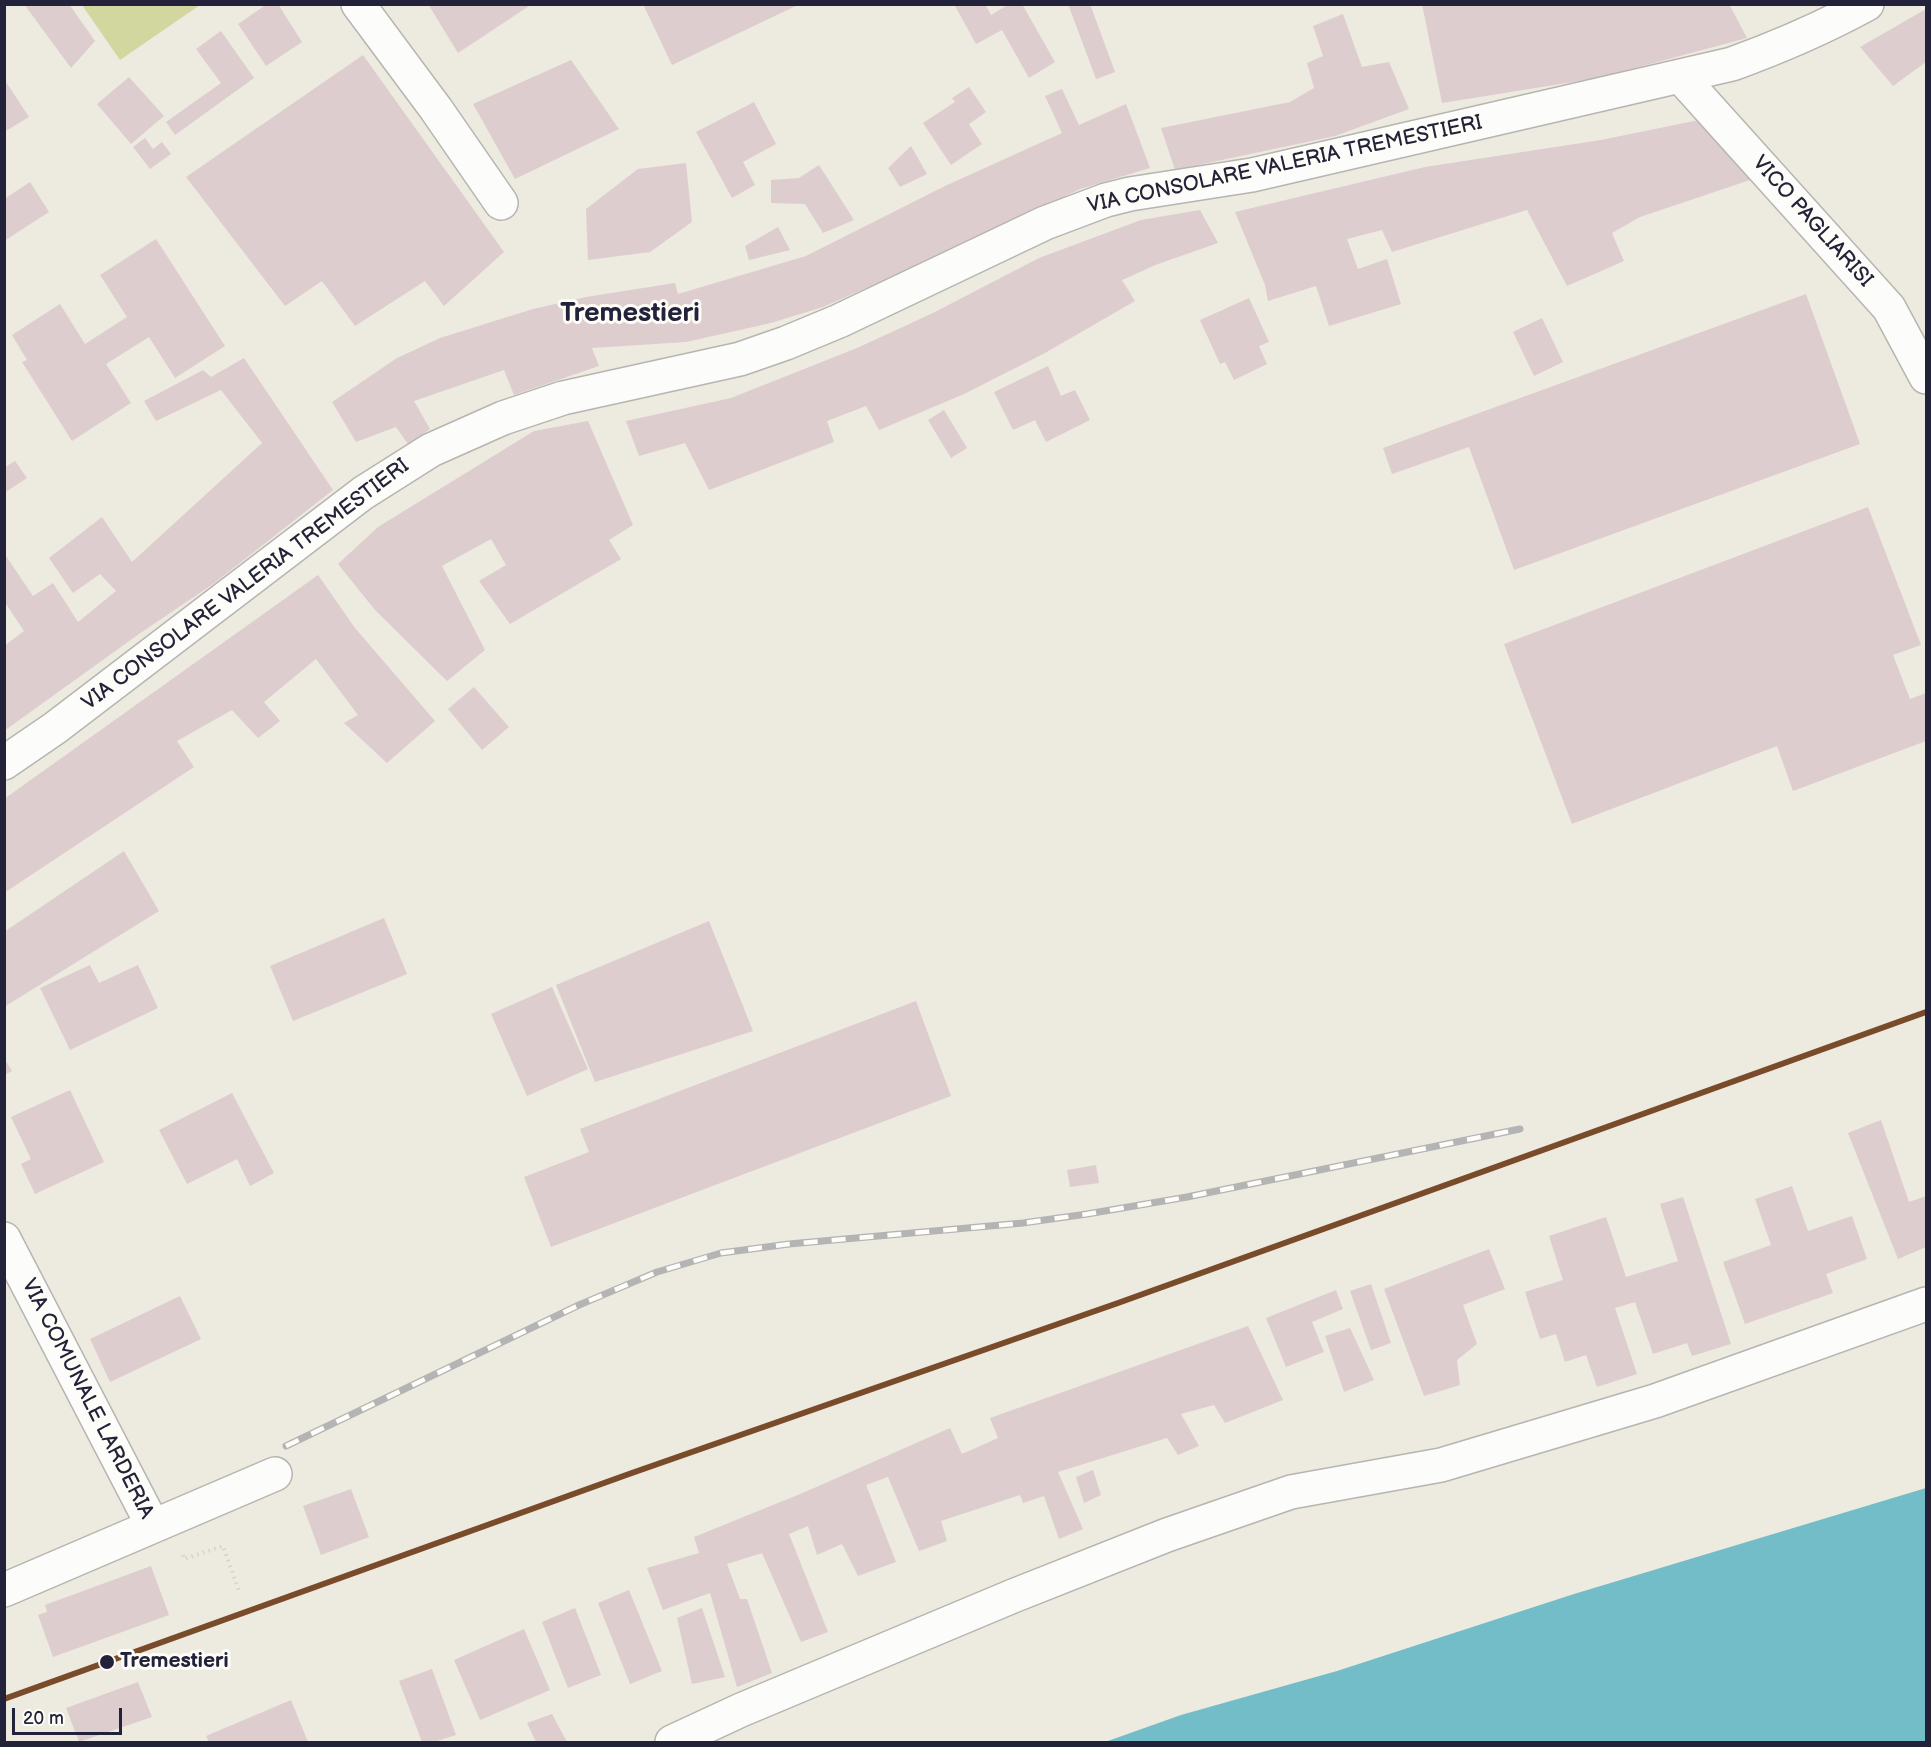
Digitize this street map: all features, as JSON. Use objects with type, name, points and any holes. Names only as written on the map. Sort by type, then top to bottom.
[{"type":"street","points":[[358,4],[436,109],[501,203]]},
{"type":"street","name":"VIA CONSOLARE VALERIA TREMESTIERI","points":[[4,763],[63,721],[363,493],[431,450],[476,428],[554,401],[706,368],[786,343],[839,321],[1045,223],[1106,200],[1130,194],[1252,175],[1732,64],[1823,28],[1867,4]]},
{"type":"street","name":"VICO PAGLIARISI","points":[[1681,77],[1889,308],[1926,377]]},
{"type":"street","name":"VIA COMUNALE LARDERIA","points":[[4,1239],[153,1526]]},
{"type":"street","points":[[672,1743],[741,1710],[1013,1596],[1167,1535],[1291,1492],[1441,1465],[1633,1407],[1926,1304]]},
{"type":"street","points":[[4,1590],[275,1474]]},
{"type":"path","points":[[183,1555],[184,1559],[223,1546],[240,1593]]},
{"type":"green space","points":[[82,5],[200,5],[120,60]]},
{"type":"water","points":[[1926,1488],[1926,1742],[1105,1742],[1181,1715],[1337,1671],[1574,1594]]},
{"type":"building","points":[[24,4],[69,4],[95,41],[71,68]]},
{"type":"building","points":[[267,4],[278,4],[302,42],[266,66],[238,24]]},
{"type":"building","points":[[428,4],[532,4],[458,53]]},
{"type":"building","points":[[643,4],[800,4],[672,65]]},
{"type":"building","points":[[954,4],[985,4],[991,15],[1009,4],[1022,4],[1055,62],[1029,78],[1002,30],[976,44]]},
{"type":"building","points":[[1068,4],[1090,4],[1115,72],[1096,79]]},
{"type":"building","points":[[1422,4],[1729,4],[1747,38],[1598,78],[1442,103]]},
{"type":"building","points":[[1926,9],[1926,62],[1893,86],[1860,47]]},
{"type":"building","points":[[1343,14],[1362,67],[1389,62],[1409,109],[1335,136],[1175,170],[1161,128],[1290,102],[1314,88],[1307,63],[1323,56],[1313,26]]},
{"type":"building","points":[[221,31],[254,78],[175,135],[166,122],[221,83],[196,49]]},
{"type":"building","points":[[363,55],[504,252],[444,306],[425,281],[355,326],[322,281],[285,306],[186,177]]},
{"type":"building","points":[[571,60],[619,129],[515,179],[473,104]]},
{"type":"building","points":[[129,77],[164,116],[131,144],[97,104]]},
{"type":"building","points":[[4,79],[29,117],[4,132]]},
{"type":"building","points":[[969,87],[986,112],[969,124],[982,144],[951,165],[923,123],[955,102],[952,98]]},
{"type":"building","points":[[1062,89],[1079,125],[1126,104],[1150,168],[1080,189],[974,241],[823,307],[771,323],[686,342],[592,348],[599,366],[514,395],[504,370],[414,401],[430,429],[408,444],[396,427],[356,442],[332,402],[397,358],[440,338],[533,309],[586,297],[675,283],[678,294],[806,256],[945,186],[1062,133],[1045,96]]},
{"type":"building","points":[[754,102],[776,144],[743,162],[755,185],[732,198],[696,132]]},
{"type":"building","points":[[1704,119],[1759,177],[1640,217],[1612,233],[1624,261],[1567,286],[1527,210],[1392,252],[1382,230],[1347,239],[1358,269],[1387,259],[1401,304],[1329,326],[1316,286],[1268,301],[1265,285],[1235,212],[1425,167],[1601,140]]},
{"type":"building","points":[[145,138],[153,149],[162,142],[171,154],[150,169],[133,147]]},
{"type":"building","points":[[911,146],[927,174],[900,187],[888,168]]},
{"type":"building","points":[[686,163],[692,222],[650,252],[588,260],[586,209],[638,169]]},
{"type":"building","points":[[819,165],[854,220],[823,233],[805,204],[771,203],[771,180],[799,178]]},
{"type":"building","points":[[30,182],[49,212],[4,241],[4,199]]},
{"type":"building","points":[[1200,210],[1218,243],[1158,264],[1122,280],[1135,301],[1045,353],[964,394],[879,430],[866,406],[827,421],[834,442],[709,490],[685,443],[639,456],[626,421],[731,398],[857,348],[933,313],[1039,258],[1141,220]]},
{"type":"building","points":[[778,227],[790,250],[749,260],[745,246]]},
{"type":"building","points":[[156,239],[225,346],[175,378],[149,337],[106,364],[131,403],[72,441],[22,362],[27,360],[12,335],[60,304],[85,344],[127,317],[100,275]]},
{"type":"building","points":[[1806,294],[1860,444],[1514,570],[1469,447],[1392,474],[1383,448]]},
{"type":"building","points":[[1249,298],[1269,342],[1259,346],[1267,364],[1234,380],[1225,362],[1220,364],[1200,320]]},
{"type":"building","points":[[1542,318],[1563,362],[1534,376],[1513,332]]},
{"type":"building","points":[[244,358],[333,490],[213,584],[4,731],[4,646],[24,631],[4,601],[4,553],[33,596],[53,583],[78,622],[116,591],[100,574],[73,593],[49,558],[102,517],[132,562],[262,443],[221,390],[156,421],[144,401],[203,370],[211,377]]},
{"type":"building","points":[[1048,366],[1061,396],[1075,390],[1090,420],[1046,442],[1035,420],[1013,430],[994,392]]},
{"type":"building","points":[[944,410],[967,448],[951,458],[928,420]]},
{"type":"building","points":[[588,421],[633,525],[609,540],[621,559],[510,624],[479,581],[506,565],[491,539],[442,566],[485,650],[447,681],[375,610],[338,564],[378,527],[534,431]]},
{"type":"building","points":[[15,461],[27,478],[4,493],[4,468]]},
{"type":"building","points":[[1868,507],[1921,645],[1893,655],[1910,699],[1926,693],[1926,741],[1793,791],[1777,746],[1572,824],[1504,644]]},
{"type":"building","points":[[318,575],[355,628],[435,721],[387,763],[344,723],[358,715],[316,659],[264,702],[280,721],[258,738],[232,710],[177,741],[194,767],[4,893],[4,799]]},
{"type":"building","points":[[474,687],[509,727],[482,750],[448,709]]},
{"type":"building","points":[[124,851],[159,911],[4,1007],[4,932]]},
{"type":"building","points":[[384,918],[407,974],[293,1021],[270,966]]},
{"type":"building","points":[[709,921],[753,1031],[595,1082],[556,985]]},
{"type":"building","points":[[90,965],[99,983],[138,965],[158,1008],[70,1050],[40,988]]},
{"type":"building","points":[[552,987],[588,1069],[527,1096],[491,1014]]},
{"type":"building","points":[[916,1001],[951,1096],[551,1247],[524,1177],[589,1152],[580,1129]]},
{"type":"building","points":[[4,1058],[12,1071],[4,1075]]},
{"type":"building","points":[[70,1090],[104,1162],[35,1194],[21,1164],[31,1159],[11,1117]]},
{"type":"building","points":[[232,1093],[274,1173],[250,1186],[237,1159],[187,1184],[159,1130]]},
{"type":"building","points":[[1881,1120],[1909,1202],[1926,1196],[1926,1247],[1898,1259],[1848,1133]]},
{"type":"building","points":[[1096,1165],[1099,1183],[1070,1187],[1067,1170]]},
{"type":"building","points":[[1792,1186],[1808,1231],[1852,1216],[1867,1259],[1826,1274],[1833,1293],[1745,1324],[1723,1262],[1771,1245],[1755,1199]]},
{"type":"building","points":[[1683,1197],[1731,1344],[1692,1356],[1687,1343],[1653,1354],[1635,1302],[1615,1308],[1637,1374],[1597,1387],[1586,1355],[1565,1362],[1556,1334],[1540,1339],[1525,1292],[1563,1280],[1549,1236],[1606,1217],[1626,1277],[1678,1261],[1660,1204]]},
{"type":"building","points":[[1489,1249],[1505,1289],[1463,1305],[1477,1344],[1457,1360],[1460,1385],[1424,1396],[1384,1289]]},
{"type":"building","points":[[1371,1284],[1391,1343],[1371,1350],[1350,1291]]},
{"type":"building","points":[[1336,1290],[1343,1309],[1312,1322],[1324,1352],[1286,1367],[1266,1318]]},
{"type":"building","points":[[180,1296],[201,1339],[110,1382],[90,1339]]},
{"type":"building","points":[[1248,1326],[1283,1400],[1225,1423],[1214,1405],[1181,1414],[1199,1446],[1178,1455],[1167,1438],[1058,1472],[1083,1529],[1059,1539],[1044,1496],[1023,1503],[1020,1495],[941,1521],[947,1541],[919,1551],[888,1477],[866,1485],[896,1562],[858,1576],[842,1544],[817,1555],[808,1526],[789,1534],[828,1632],[801,1642],[762,1553],[727,1564],[740,1599],[747,1599],[772,1673],[737,1687],[710,1593],[663,1610],[647,1568],[699,1553],[694,1537],[805,1492],[950,1428],[962,1454],[998,1438],[990,1418]]},
{"type":"building","points":[[1350,1328],[1374,1380],[1344,1392],[1325,1336]]},
{"type":"building","points":[[1093,1470],[1101,1495],[1084,1503],[1076,1477]]},
{"type":"building","points":[[351,1489],[369,1537],[321,1555],[303,1506]]},
{"type":"building","points":[[151,1566],[169,1615],[53,1657],[38,1615],[47,1612],[45,1605]]},
{"type":"building","points":[[629,1590],[662,1671],[630,1684],[598,1603]]},
{"type":"building","points":[[575,1608],[601,1675],[568,1688],[542,1622]]},
{"type":"building","points":[[702,1608],[725,1677],[692,1684],[677,1618]]},
{"type":"building","points":[[524,1629],[550,1690],[480,1720],[454,1660]]},
{"type":"building","points":[[432,1669],[456,1735],[434,1742],[422,1742],[399,1681]]},
{"type":"building","points":[[138,1682],[152,1717],[79,1742],[66,1708]]},
{"type":"building","points":[[291,1700],[308,1742],[209,1742],[206,1736]]},
{"type":"building","points":[[552,1714],[567,1742],[536,1742],[527,1723]]},
{"type":"railway","points":[[286,1446],[579,1305],[657,1272],[721,1253],[789,1244],[1023,1223],[1087,1214],[1187,1197],[1520,1129]]},
{"type":"transit line","points":[[4,1699],[629,1474],[1118,1303],[1926,1012]]},
{"type":"place","name":"Tremestieri","points":[[107,1662]]},
{"type":"district","name":"Tremestieri","points":[[630,314]]}]
